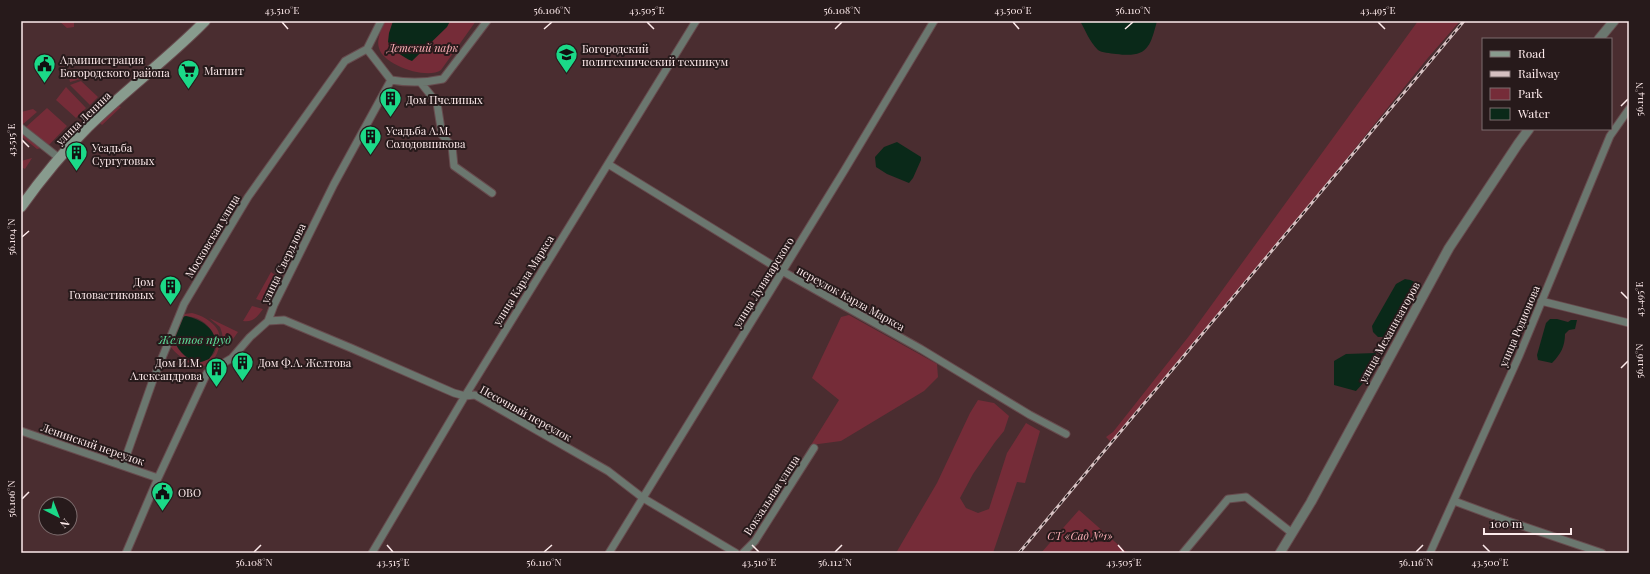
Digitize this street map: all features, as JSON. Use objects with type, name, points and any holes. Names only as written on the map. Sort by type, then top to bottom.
[{"type":"main road","name":"улица Ленина","points":[[21,206],[59,158],[88,127],[184,42],[205,21]]},
{"type":"street","points":[[381,21],[368,49],[391,80],[421,83],[443,79],[487,21]]},
{"type":"street","name":"улица Карла Маркса","points":[[372,553],[465,396],[696,21]]},
{"type":"street","name":"улица Луначарского","points":[[609,553],[934,21]]},
{"type":"street","points":[[1600,38],[1614,21]]},
{"type":"street","name":"Московская улица","points":[[123,465],[153,380],[184,304],[248,198],[344,61],[368,49]]},
{"type":"street","name":"улица Свердлова","points":[[126,553],[158,478],[207,373],[232,358],[250,337],[268,321],[274,305],[330,191],[391,80]]},
{"type":"street","points":[[421,83],[437,103],[442,134],[452,146],[454,166],[492,194]]},
{"type":"street","name":"улица Родионова","points":[[1430,553],[1519,356],[1610,136],[1629,109]]},
{"type":"street","points":[[21,128],[59,158]]},
{"type":"street","name":"улица Механизаторов","points":[[1280,553],[1311,502],[1449,248],[1528,130]]},
{"type":"street","name":"переулок Карла Маркса","points":[[608,164],[782,271],[921,349],[1030,415],[1066,434]]},
{"type":"street","points":[[1541,301],[1629,322]]},
{"type":"street","name":"Песочный переулок","points":[[268,321],[284,320],[454,394],[465,396],[475,395],[608,471],[643,498],[736,553]]},
{"type":"street","name":"Ленинский переулок","points":[[21,431],[158,478]]},
{"type":"street","name":"Вокзальная улица","points":[[743,553],[755,541],[814,448]]},
{"type":"street","points":[[1183,553],[1228,498],[1246,497],[1292,533]]},
{"type":"street","points":[[1454,501],[1602,553]]},
{"type":"green space","points":[[59,21],[74,21],[74,27],[67,28]]},
{"type":"green space","name":"Детский парк","points":[[385,21],[476,21],[441,70],[434,73],[426,73],[406,69],[388,60],[382,54],[378,41]]},
{"type":"green space","points":[[1418,21],[1460,21],[1427,59],[1294,224],[1111,442],[1106,437],[1113,432],[1189,336]]},
{"type":"green space","points":[[71,71],[81,79],[70,82],[68,73]]},
{"type":"green space","points":[[81,81],[98,97],[90,105],[70,85]]},
{"type":"green space","points":[[66,87],[86,108],[76,118],[56,100]]},
{"type":"green space","points":[[116,105],[121,107],[102,125],[98,121]]},
{"type":"green space","points":[[47,108],[67,126],[48,146],[26,127]]},
{"type":"green space","points":[[33,109],[37,112],[22,125],[21,112]]},
{"type":"green space","points":[[21,133],[41,148],[37,149],[21,136]]},
{"type":"green space","points":[[32,158],[25,169],[21,167],[21,161]]},
{"type":"green space","points":[[271,272],[275,275],[276,285],[265,302],[256,299]]},
{"type":"green space","points":[[252,306],[263,309],[252,320],[243,321]]},
{"type":"green space","points":[[192,313],[209,321],[215,326],[219,334],[220,340],[217,354],[209,364],[204,366],[194,365],[186,361],[169,345],[173,340],[183,354],[197,364],[208,359],[214,354],[216,347],[215,339],[212,331],[206,324],[199,319],[180,317],[184,314]]},
{"type":"green space","points":[[849,315],[937,364],[938,377],[924,391],[841,441],[811,445],[839,400],[812,378],[841,317]]},
{"type":"green space","points":[[209,318],[238,332],[233,339],[229,337],[224,345],[220,327]]},
{"type":"green space","points":[[978,400],[994,403],[1009,416],[1004,431],[973,474],[960,498],[966,508],[978,513],[989,509],[1007,453],[1026,423],[1040,431],[1025,483],[1017,482],[993,553],[896,553],[937,483],[970,413]]},
{"type":"green space","name":"СТ «Сад №1»","points":[[1079,510],[1123,549],[1128,553],[1041,553]]},
{"type":"water","points":[[393,21],[450,21],[447,27],[412,61],[405,58],[388,42]]},
{"type":"water","points":[[1080,21],[1157,21],[1152,38],[1146,49],[1141,52],[1126,55],[1106,53],[1098,50],[1090,40]]},
{"type":"water","points":[[897,142],[921,157],[913,178],[909,183],[887,174],[876,167],[875,157],[884,147]]},
{"type":"water","points":[[1405,279],[1412,281],[1417,286],[1389,335],[1385,337],[1378,337],[1373,332],[1372,326],[1396,284]]},
{"type":"water","name":"Желтов пруд","points":[[186,316],[198,320],[208,326],[214,336],[215,348],[209,359],[197,363],[185,356],[176,345],[173,335],[180,318]]},
{"type":"water","points":[[1550,319],[1568,322],[1571,320],[1577,320],[1575,329],[1569,330],[1565,334],[1562,350],[1552,363],[1538,360],[1537,355],[1546,323]]},
{"type":"water","points":[[1376,353],[1369,374],[1356,391],[1334,385],[1334,361],[1346,354]]},
{"type":"railway","points":[[1019,553],[1464,21]]},
{"type":"place","name":"Богородский политехнический техникум","points":[[566,74]]},
{"type":"place","name":"Администрация Богородского района","points":[[44,84]]},
{"type":"place","name":"Магнит","points":[[189,90]]},
{"type":"place","name":"Дом Пчелиных","points":[[390,118]]},
{"type":"place","name":"Усадьба А.М. Солодовникова","points":[[371,156]]},
{"type":"place","name":"Усадьба Сургутовых","points":[[76,172]]},
{"type":"place","name":"Дом Головастиковых","points":[[170,306]]},
{"type":"place","name":"Дом Ф.А. Желтова","points":[[243,382]]},
{"type":"place","name":"Дом И.М. Александрова","points":[[217,388]]},
{"type":"place","name":"ОВО","points":[[162,512]]}]
